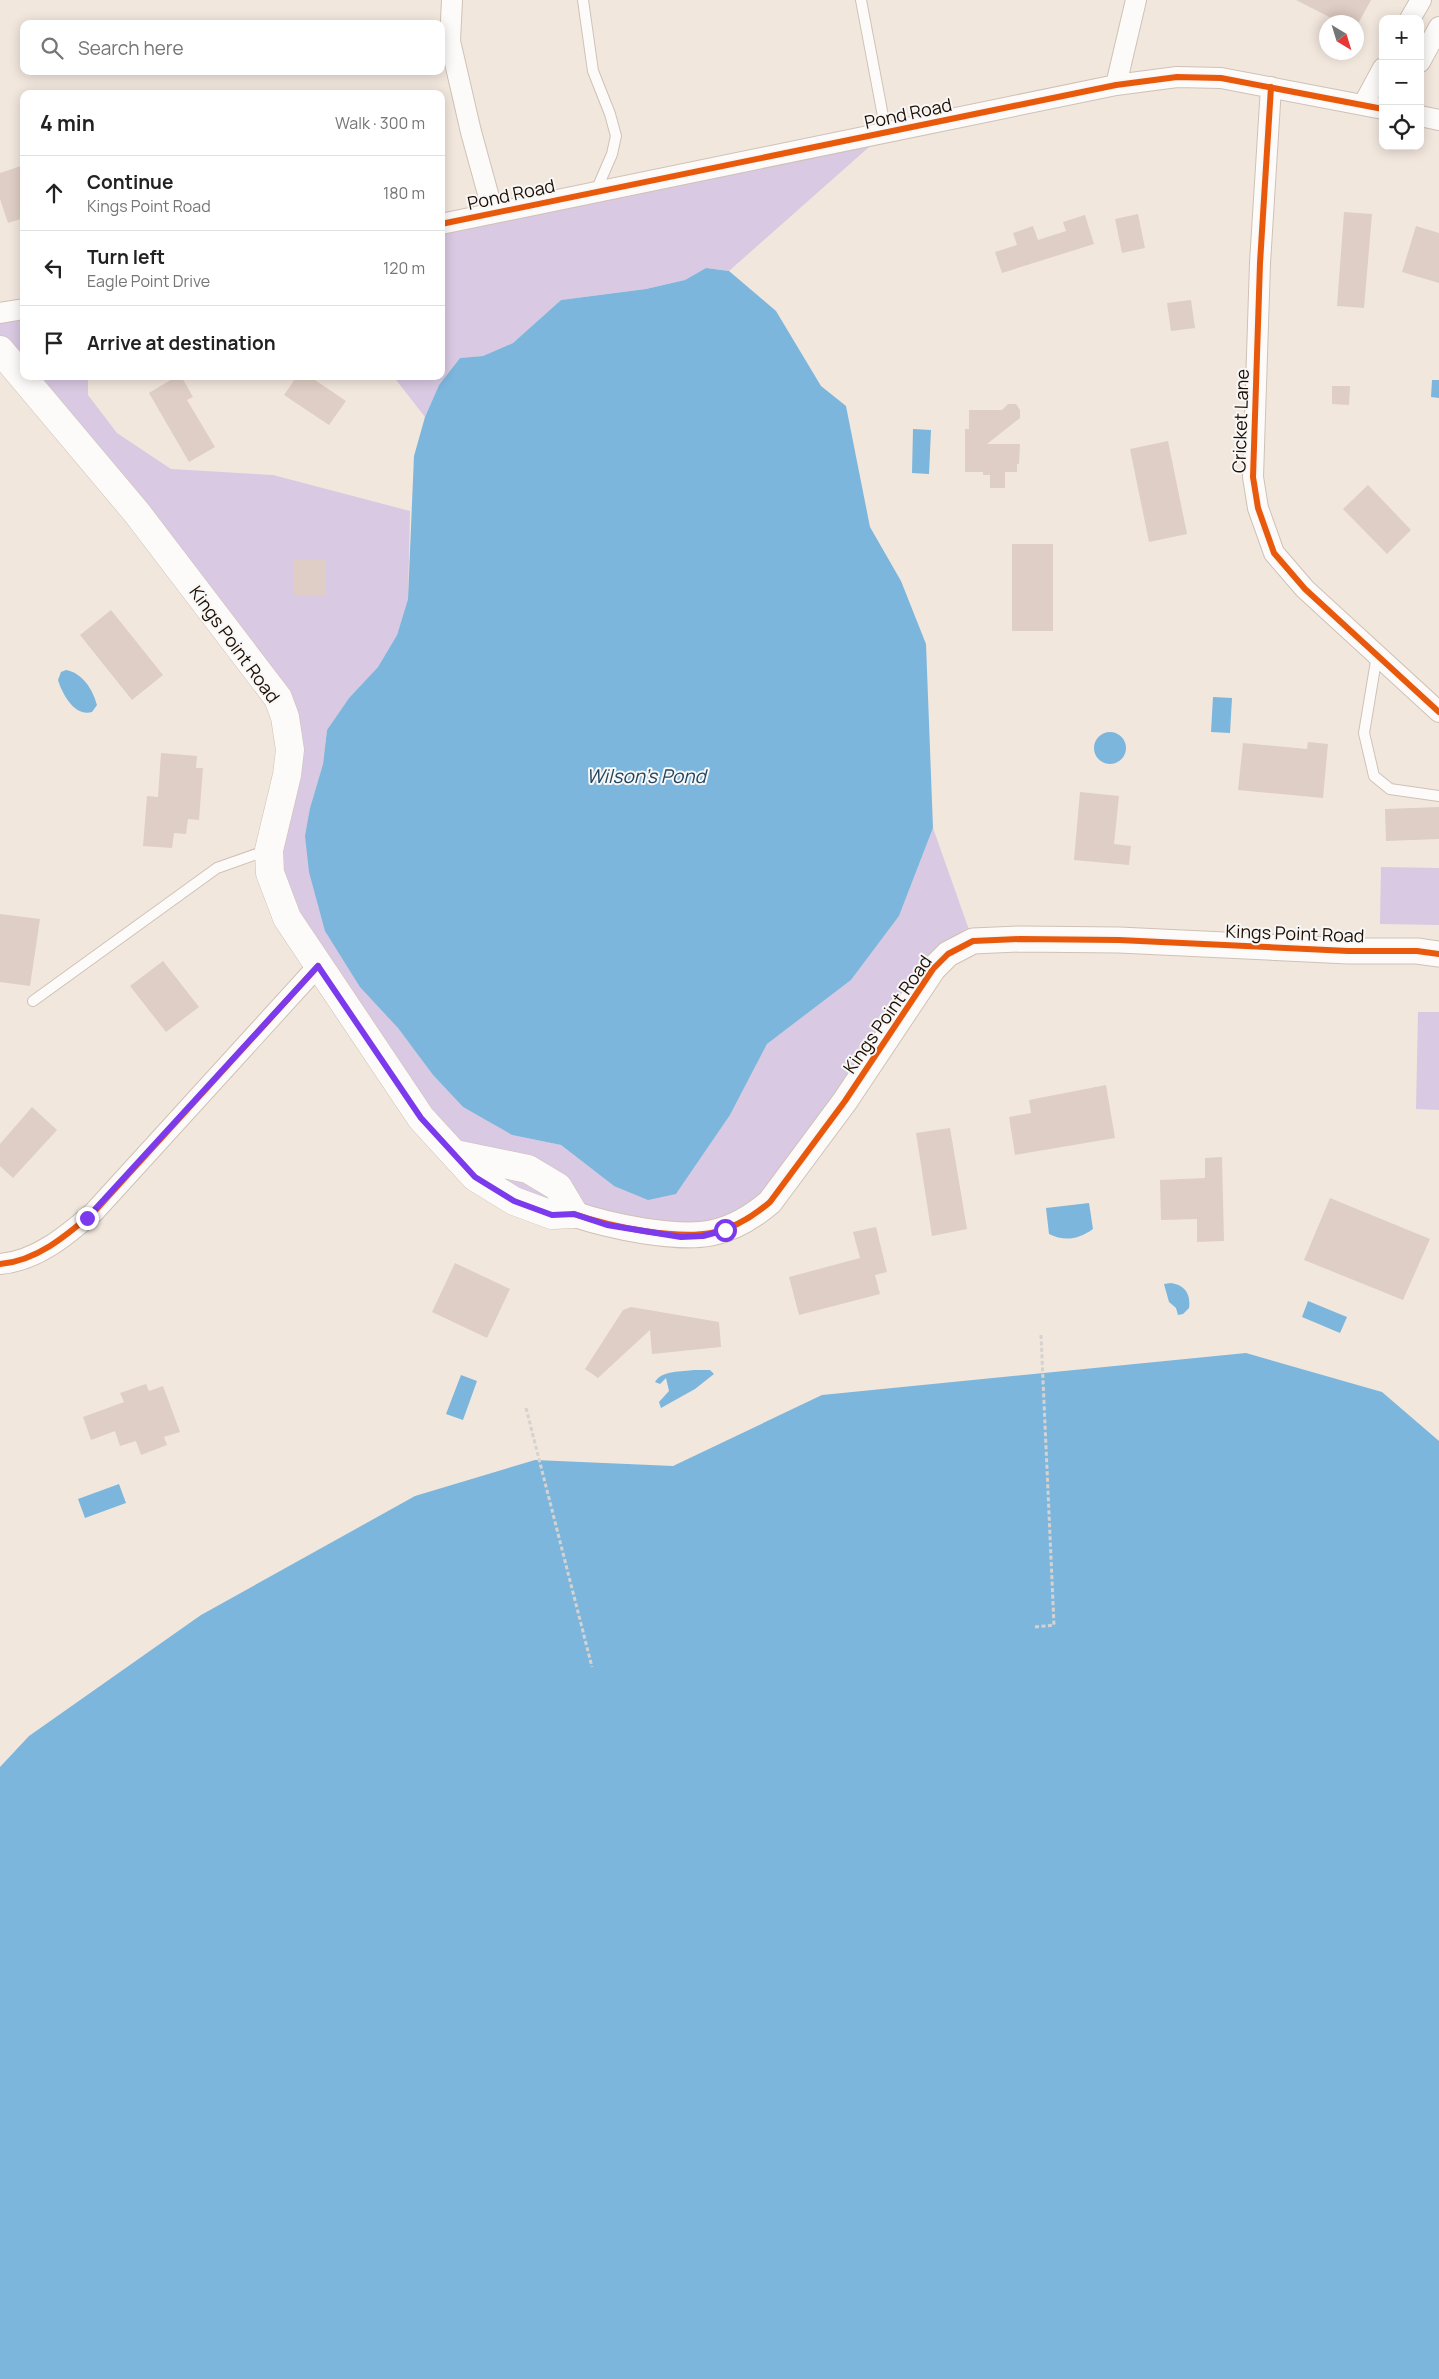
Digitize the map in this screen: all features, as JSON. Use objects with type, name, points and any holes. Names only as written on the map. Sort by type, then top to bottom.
[{"type":"main road","name":"Kings Point Road","points":[[0,350],[20,374]]},
{"type":"main road","name":"Kings Point Road","points":[[25,380],[137,513],[278,698],[285,717],[290,750],[287,775],[269,850],[270,873],[287,918],[318,966],[421,1118],[475,1177],[514,1201],[552,1215],[574,1214]]},
{"type":"street","points":[[452,0],[450,41],[471,132],[493,212]]},
{"type":"street","points":[[1116,85],[1136,0]]},
{"type":"street","points":[[1412,15],[1421,0]]},
{"type":"street","points":[[1421,60],[1439,27]]},
{"type":"street","points":[[1363,105],[1379,75]]},
{"type":"street","name":"Pond Road","points":[[445,223],[1116,85],[1177,77],[1222,78],[1379,108]]},
{"type":"street","name":"Cricket Lane","points":[[1271,87],[1260,263],[1253,477],[1258,508],[1274,553],[1305,589],[1439,712]]},
{"type":"street","points":[[1424,117],[1439,120]]},
{"type":"street","points":[[0,313],[20,310]]},
{"type":"street","name":"Kings Point Road","points":[[574,1214],[607,1225],[681,1237],[703,1236],[725,1230],[754,1216],[770,1202],[845,1100],[933,968],[948,954],[973,941],[1020,939],[1119,940],[1348,951],[1416,951],[1439,954]]},
{"type":"street","points":[[0,1264],[28,1258],[59,1241],[94,1212],[318,966]]},
{"type":"lane","points":[[582,0],[593,70],[610,114],[616,136],[612,154],[596,192]]},
{"type":"lane","points":[[861,0],[886,132]]},
{"type":"lane","points":[[1377,655],[1364,733],[1374,776],[1390,789],[1439,796]]},
{"type":"lane","points":[[34,1002],[217,868],[269,850]]},
{"type":"path","points":[[1035,1627],[1054,1625],[1041,1335]]},
{"type":"path","points":[[526,1408],[592,1667]]},
{"type":"shaded area","points":[[886,132],[729,271],[706,268],[685,280],[646,289],[561,300],[513,343],[483,356],[460,358],[445,377],[445,223]]},
{"type":"shaded area","points":[[20,310],[20,376],[0,350],[0,313]]},
{"type":"shaded area","points":[[23,380],[88,380],[88,395],[117,433],[171,469],[273,475],[410,511],[408,599],[397,635],[378,667],[349,698],[327,730],[323,764],[310,808],[398,1028],[433,1075],[463,1107],[512,1135],[561,1145],[614,1186],[676,1194],[730,1115],[767,1044],[851,980],[899,916],[933,828],[973,941],[948,954],[770,1202],[725,1230],[607,1225],[475,1177],[270,873],[285,717]]},
{"type":"shaded area","points":[[396,380],[443,380],[425,417]]},
{"type":"shaded area","points":[[1381,867],[1439,868],[1439,925],[1380,924]]},
{"type":"shaded area","points":[[1418,1012],[1439,1012],[1439,1110],[1416,1109]]},
{"type":"water","name":"Wilson's Pond","points":[[706,268],[729,271],[776,311],[821,386],[846,406],[870,527],[901,581],[926,644],[933,828],[899,916],[851,980],[767,1044],[730,1115],[676,1194],[648,1200],[614,1186],[561,1145],[512,1135],[463,1107],[433,1075],[398,1028],[360,987],[325,931],[309,872],[305,836],[310,808],[323,764],[327,730],[349,698],[378,667],[397,635],[408,599],[414,456],[425,417],[439,385],[445,380],[445,377],[460,358],[483,356],[513,343],[561,300],[646,289],[685,280]]},
{"type":"water","points":[[1432,380],[1439,380],[1439,398],[1431,397]]},
{"type":"water","points":[[913,429],[931,430],[929,474],[912,473]]},
{"type":"water","points":[[66,670],[82,678],[90,688],[97,705],[92,712],[86,713],[74,708],[62,691],[58,680],[61,672]]},
{"type":"water","points":[[1213,697],[1232,698],[1230,733],[1211,732]]},
{"type":"water","points":[[1110,732],[1116,733],[1121,737],[1125,742],[1125,754],[1121,759],[1116,763],[1110,764],[1104,763],[1099,759],[1095,754],[1094,748],[1095,742],[1099,737],[1104,733]]},
{"type":"water","points":[[1089,1203],[1093,1229],[1077,1237],[1066,1239],[1049,1234],[1046,1208]]},
{"type":"water","points":[[1171,1283],[1180,1286],[1188,1294],[1189,1308],[1183,1314],[1178,1315],[1176,1308],[1169,1302],[1164,1284]]},
{"type":"water","points":[[1308,1301],[1347,1317],[1340,1333],[1302,1317]]},
{"type":"water","points":[[1246,1353],[1382,1392],[1439,1441],[1439,2379],[0,2379],[0,1767],[29,1736],[201,1615],[415,1496],[535,1460],[673,1466],[822,1395]]},
{"type":"water","points":[[710,1370],[714,1374],[695,1389],[661,1408],[659,1402],[669,1391],[666,1378],[660,1384],[655,1382],[658,1378],[667,1373]]},
{"type":"water","points":[[461,1375],[477,1381],[463,1420],[446,1414]]},
{"type":"water","points":[[119,1484],[126,1503],[85,1518],[78,1499]]},
{"type":"building","points":[[1296,0],[1371,0],[1363,15],[1325,15]]},
{"type":"building","points":[[20,166],[20,219],[8,223],[0,199],[0,173]]},
{"type":"building","points":[[1344,212],[1372,214],[1364,308],[1337,306]]},
{"type":"building","points":[[1138,214],[1145,248],[1122,253],[1115,219]]},
{"type":"building","points":[[1085,215],[1094,244],[1002,273],[995,252],[1017,245],[1013,233],[1033,226],[1038,240],[1066,231],[1063,222]]},
{"type":"building","points":[[1416,226],[1439,233],[1439,283],[1402,272]]},
{"type":"building","points":[[1191,300],[1195,328],[1171,331],[1167,303]]},
{"type":"building","points":[[170,380],[183,380],[193,397],[187,400],[215,447],[189,462],[149,393]]},
{"type":"building","points":[[294,380],[315,380],[346,401],[329,425],[284,395]]},
{"type":"building","points":[[1332,386],[1350,386],[1349,405],[1332,404]]},
{"type":"building","points":[[1008,404],[1016,404],[1020,410],[1020,418],[987,444],[1020,444],[1019,464],[1017,464],[1017,472],[1005,472],[1005,488],[990,488],[990,475],[983,475],[983,472],[965,472],[965,429],[969,429],[969,410],[1002,410]]},
{"type":"building","points":[[1168,441],[1187,534],[1149,542],[1130,449]]},
{"type":"building","points":[[1368,485],[1411,530],[1387,554],[1343,509]]},
{"type":"building","points":[[1012,544],[1053,544],[1053,631],[1012,631]]},
{"type":"building","points":[[293,560],[325,560],[325,595],[293,595]]},
{"type":"building","points":[[111,610],[163,675],[132,700],[80,635]]},
{"type":"building","points":[[1308,742],[1328,744],[1323,798],[1238,790],[1243,743],[1307,749]]},
{"type":"building","points":[[161,753],[197,756],[196,768],[203,768],[199,820],[188,819],[186,834],[174,833],[172,848],[143,846],[147,796],[158,797]]},
{"type":"building","points":[[1080,792],[1119,796],[1114,844],[1131,846],[1129,865],[1074,860]]},
{"type":"building","points":[[1439,807],[1439,839],[1386,841],[1385,809]]},
{"type":"building","points":[[0,914],[40,919],[30,986],[0,982]]},
{"type":"building","points":[[163,961],[199,1007],[166,1032],[130,986]]},
{"type":"building","points":[[1106,1085],[1115,1138],[1015,1155],[1009,1117],[1031,1113],[1029,1100]]},
{"type":"building","points":[[32,1107],[57,1130],[13,1178],[0,1166],[0,1144]]},
{"type":"building","points":[[950,1128],[967,1229],[932,1236],[916,1133]]},
{"type":"building","points":[[1222,1157],[1224,1241],[1197,1242],[1197,1219],[1161,1220],[1160,1180],[1205,1178],[1205,1158]]},
{"type":"building","points":[[1330,1198],[1430,1239],[1403,1300],[1304,1260]]},
{"type":"building","points":[[876,1227],[887,1272],[875,1275],[880,1294],[799,1315],[789,1277],[860,1258],[853,1232]]},
{"type":"building","points":[[455,1263],[510,1289],[487,1338],[432,1312]]},
{"type":"building","points":[[631,1307],[719,1322],[721,1347],[652,1354],[650,1330],[598,1378],[585,1369],[623,1310]]},
{"type":"building","points":[[146,1384],[149,1391],[163,1386],[180,1432],[164,1437],[167,1445],[141,1455],[136,1441],[120,1446],[115,1431],[91,1440],[83,1417],[124,1402],[120,1393]]},
{"type":"cycle path","points":[[445,223],[1116,85],[1177,77],[1221,78],[1379,108]]},
{"type":"cycle path","points":[[1271,87],[1260,263],[1253,477],[1258,508],[1274,553],[1305,589],[1439,712]]},
{"type":"cycle path","points":[[574,1214],[626,1228],[680,1235],[696,1235],[726,1229],[755,1214],[770,1202],[845,1101],[933,969],[948,954],[973,941],[1020,939],[1119,940],[1348,951],[1417,951],[1439,954]]},
{"type":"cycle path","points":[[0,1264],[27,1258],[51,1246],[94,1212],[318,966]]},
{"type":"route","points":[[87,1218],[318,966],[421,1118],[475,1177],[514,1201],[552,1215],[574,1214],[607,1225],[681,1237],[703,1236],[725,1230]]}]
